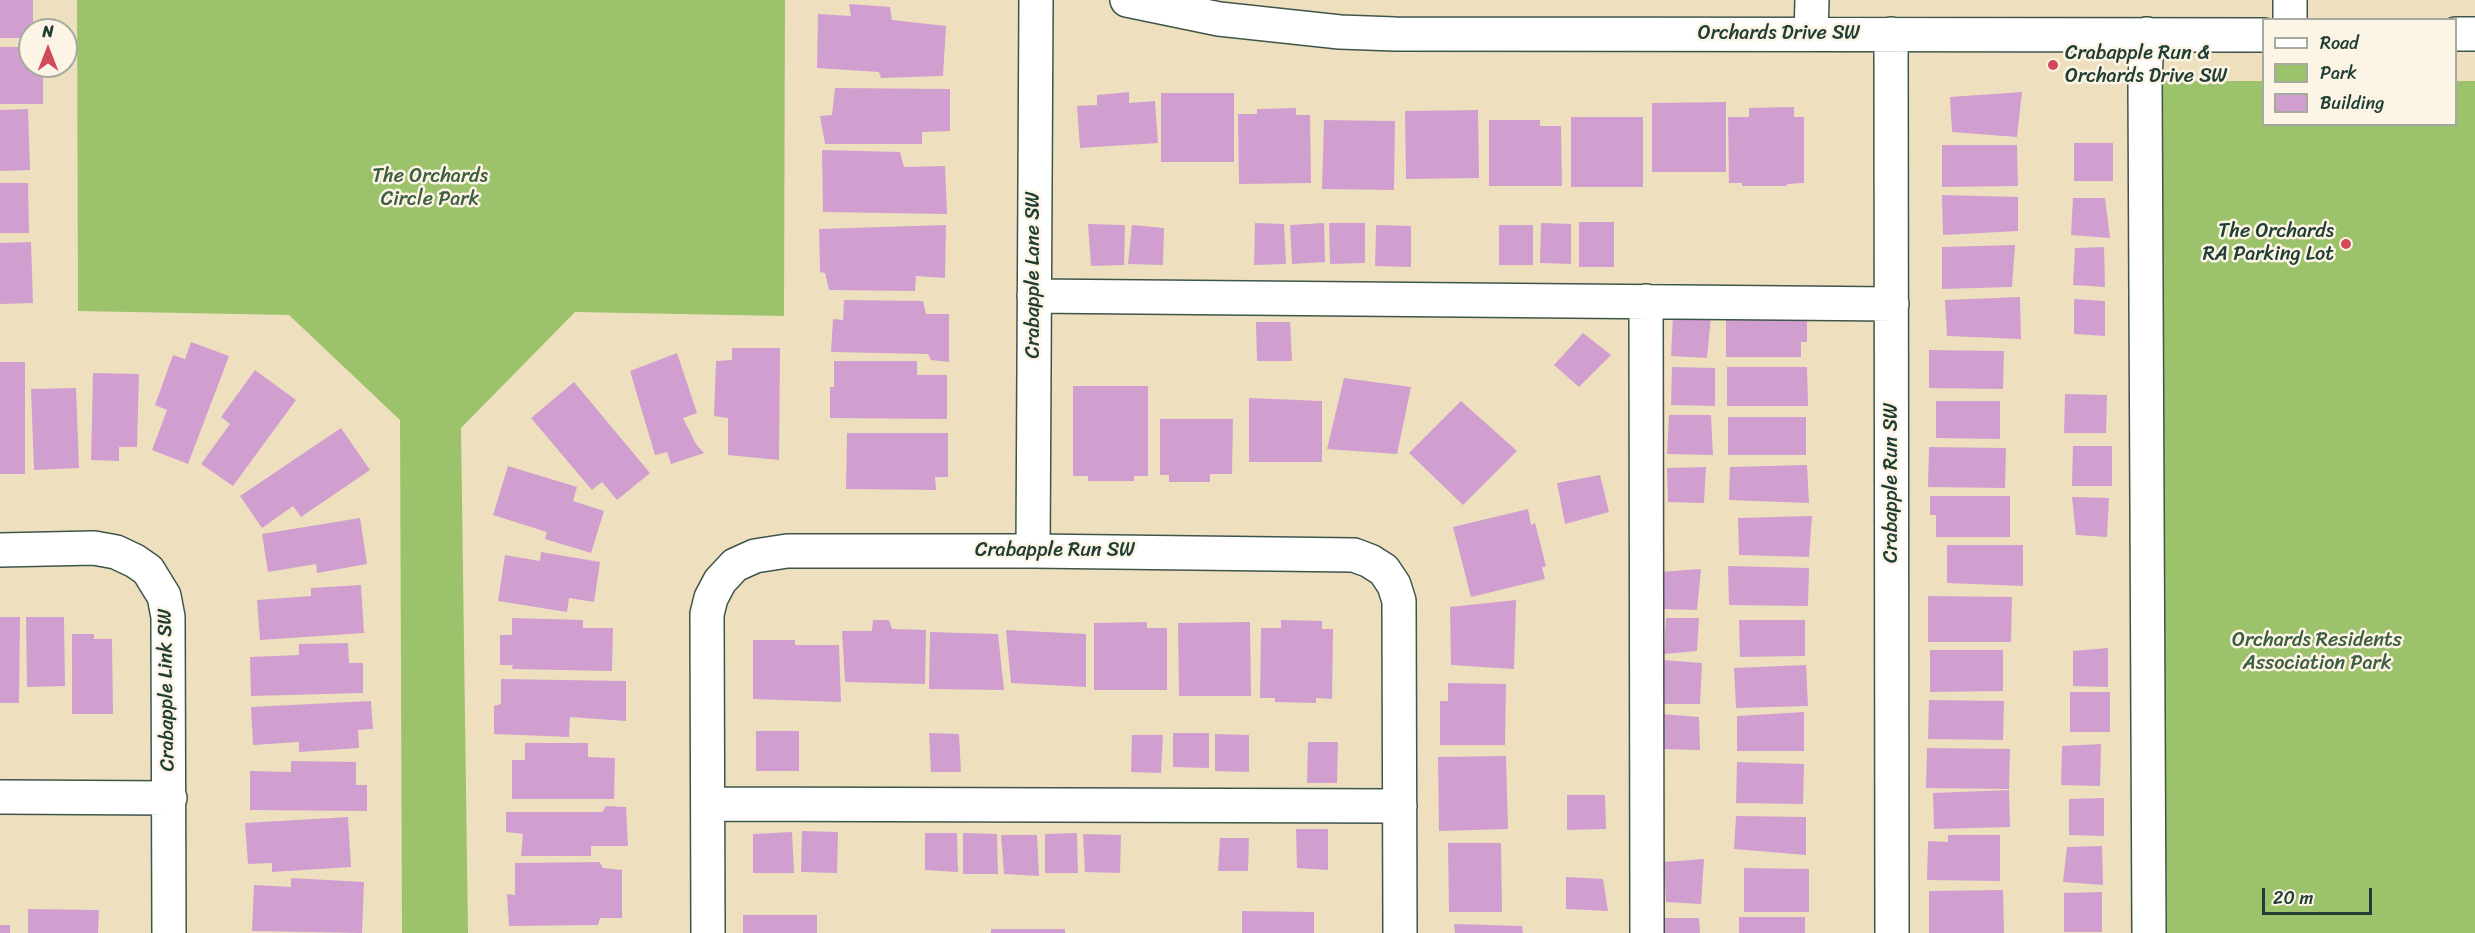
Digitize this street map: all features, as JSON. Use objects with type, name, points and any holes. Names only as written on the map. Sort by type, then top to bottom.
[{"type":"street","name":"Crabapple Lane SW","points":[[1033,551],[1036,0]]},
{"type":"street","name":"Orchards Drive SW","points":[[1127,0],[1219,19],[1296,14],[1395,34],[2262,35]]},
{"type":"street","points":[[1811,34],[1812,0]]},
{"type":"street","points":[[2290,0],[2290,18]]},
{"type":"street","name":"Crabapple Run SW","points":[[1892,34],[1892,933]]},
{"type":"street","points":[[2147,34],[2145,82],[2149,933]]},
{"type":"street","points":[[2457,34],[2475,34]]},
{"type":"street","points":[[1034,296],[1892,304]]},
{"type":"street","points":[[1646,301],[1647,933]]},
{"type":"street","name":"Crabapple Link SW","points":[[0,550],[94,548],[116,552],[148,570],[164,596],[168,617],[169,933]]},
{"type":"street","name":"Crabapple Run SW","points":[[708,933],[707,614],[711,598],[720,581],[735,565],[755,556],[787,551],[1354,555],[1370,561],[1384,570],[1394,585],[1399,609],[1400,933]]},
{"type":"street","points":[[0,797],[170,798]]},
{"type":"street","points":[[709,804],[1400,806]]},
{"type":"green space","name":"The Orchards Circle Park","points":[[77,0],[785,0],[784,316],[575,312],[461,428],[468,933],[402,933],[400,420],[289,315],[78,311]]},
{"type":"green space","name":"Orchards Residents Association Park","points":[[2160,81],[2262,81],[2262,126],[2457,126],[2457,81],[2475,81],[2475,933],[2160,933]]},
{"type":"building","points":[[0,0],[33,0],[33,18],[18,18],[18,38],[0,38]]},
{"type":"building","points":[[849,4],[890,7],[892,20],[946,26],[943,76],[881,78],[879,72],[817,68],[818,14],[851,16]]},
{"type":"building","points":[[0,47],[18,47],[18,78],[43,78],[43,104],[0,104]]},
{"type":"building","points":[[835,88],[950,89],[950,131],[922,132],[922,144],[825,144],[820,116],[832,115]]},
{"type":"building","points":[[1129,92],[1129,103],[1155,101],[1158,143],[1080,148],[1077,106],[1097,105],[1097,95]]},
{"type":"building","points":[[2022,92],[2017,137],[1952,132],[1950,97]]},
{"type":"building","points":[[1161,93],[1234,93],[1234,162],[1161,162]]},
{"type":"building","points":[[1726,102],[1726,172],[1652,172],[1652,103]]},
{"type":"building","points":[[1794,107],[1794,117],[1804,117],[1804,183],[1787,184],[1787,186],[1742,186],[1742,183],[1729,183],[1728,117],[1749,117],[1749,108]]},
{"type":"building","points":[[1296,108],[1296,115],[1310,115],[1311,183],[1239,184],[1238,114],[1257,114],[1257,109]]},
{"type":"building","points":[[28,109],[30,170],[0,171],[0,110]]},
{"type":"building","points":[[1478,110],[1479,178],[1406,179],[1405,111]]},
{"type":"building","points":[[1571,117],[1643,117],[1643,187],[1571,187]]},
{"type":"building","points":[[1324,120],[1395,121],[1394,190],[1322,189]]},
{"type":"building","points":[[1489,120],[1540,120],[1540,126],[1561,126],[1562,186],[1489,186]]},
{"type":"building","points":[[2074,143],[2113,143],[2113,181],[2074,181]]},
{"type":"building","points":[[1942,145],[2017,145],[2018,186],[1942,187]]},
{"type":"building","points":[[822,150],[900,152],[904,167],[945,166],[947,214],[823,212]]},
{"type":"building","points":[[0,183],[28,183],[29,233],[0,233]]},
{"type":"building","points":[[1942,195],[2018,197],[2018,231],[1943,235]]},
{"type":"building","points":[[2073,198],[2105,198],[2110,238],[2071,235]]},
{"type":"building","points":[[1579,222],[1614,222],[1614,267],[1579,267]]},
{"type":"building","points":[[1255,223],[1284,224],[1286,264],[1254,265]]},
{"type":"building","points":[[1324,223],[1325,262],[1292,264],[1290,225]]},
{"type":"building","points":[[1329,223],[1365,223],[1365,263],[1330,264]]},
{"type":"building","points":[[1541,223],[1571,224],[1571,264],[1540,263]]},
{"type":"building","points":[[1088,224],[1125,225],[1124,265],[1091,266]]},
{"type":"building","points":[[946,225],[945,278],[916,276],[915,291],[829,290],[825,273],[820,272],[819,229]]},
{"type":"building","points":[[1132,225],[1164,228],[1163,265],[1128,264]]},
{"type":"building","points":[[1376,225],[1411,226],[1411,267],[1375,266]]},
{"type":"building","points":[[1499,225],[1533,225],[1533,265],[1499,265]]},
{"type":"building","points":[[31,242],[33,303],[0,304],[0,243]]},
{"type":"building","points":[[2015,245],[2012,287],[1942,289],[1942,247]]},
{"type":"building","points":[[2104,247],[2105,287],[2073,285],[2075,248]]},
{"type":"building","points":[[2020,297],[2021,339],[1947,336],[1945,300]]},
{"type":"building","points":[[2074,299],[2105,301],[2105,336],[2074,334]]},
{"type":"building","points":[[844,300],[923,301],[926,314],[949,314],[949,362],[931,360],[928,354],[831,352],[833,319],[843,320]]},
{"type":"building","points":[[1673,315],[1711,316],[1707,358],[1671,356]]},
{"type":"building","points":[[1726,317],[1807,317],[1807,342],[1801,342],[1801,357],[1726,357]]},
{"type":"building","points":[[1256,322],[1290,322],[1292,361],[1257,361]]},
{"type":"building","points":[[1583,333],[1611,355],[1579,387],[1554,365]]},
{"type":"building","points":[[191,342],[229,356],[188,464],[152,450],[167,410],[155,405],[173,355],[185,359]]},
{"type":"building","points":[[732,348],[780,348],[779,460],[728,455],[728,418],[714,416],[716,361],[732,360]]},
{"type":"building","points":[[1929,350],[2004,351],[2003,389],[1929,388]]},
{"type":"building","points":[[677,353],[697,413],[683,418],[696,444],[704,453],[671,464],[667,452],[655,455],[630,371]]},
{"type":"building","points":[[834,361],[917,361],[917,375],[947,375],[947,419],[830,418],[830,387],[834,387]]},
{"type":"building","points":[[0,362],[25,362],[25,474],[0,474]]},
{"type":"building","points":[[1672,367],[1715,368],[1715,406],[1671,405]]},
{"type":"building","points":[[1727,367],[1807,367],[1808,406],[1727,406]]},
{"type":"building","points":[[255,370],[296,400],[233,486],[201,464],[230,424],[221,417]]},
{"type":"building","points":[[93,373],[139,374],[137,447],[119,447],[119,461],[91,460]]},
{"type":"building","points":[[1344,378],[1411,387],[1397,454],[1327,449]]},
{"type":"building","points":[[574,382],[650,473],[617,500],[602,482],[592,490],[531,418]]},
{"type":"building","points":[[1073,386],[1148,386],[1148,476],[1134,476],[1134,481],[1088,481],[1088,476],[1073,476]]},
{"type":"building","points":[[76,388],[79,468],[34,470],[31,389]]},
{"type":"building","points":[[2065,394],[2107,395],[2106,433],[2064,433]]},
{"type":"building","points":[[1249,398],[1322,401],[1322,462],[1249,462]]},
{"type":"building","points":[[1461,401],[1517,451],[1463,505],[1409,453]]},
{"type":"building","points":[[1936,401],[2000,401],[2000,439],[1936,438]]},
{"type":"building","points":[[1669,415],[1711,415],[1713,455],[1667,454]]},
{"type":"building","points":[[1728,417],[1806,417],[1806,455],[1728,455]]},
{"type":"building","points":[[1160,419],[1233,419],[1232,474],[1210,474],[1210,482],[1169,482],[1169,475],[1160,475]]},
{"type":"building","points":[[341,428],[370,470],[301,517],[293,506],[262,528],[240,496]]},
{"type":"building","points":[[847,433],[948,433],[948,477],[935,477],[936,490],[846,489]]},
{"type":"building","points":[[2073,446],[2112,446],[2112,486],[2072,486]]},
{"type":"building","points":[[1929,447],[2006,448],[2005,488],[1928,487]]},
{"type":"building","points":[[1807,465],[1809,503],[1729,500],[1730,467]]},
{"type":"building","points":[[508,466],[577,487],[573,501],[604,511],[591,553],[545,539],[547,532],[493,515]]},
{"type":"building","points":[[1706,467],[1704,503],[1668,502],[1667,468]]},
{"type":"building","points":[[1600,475],[1609,512],[1565,524],[1557,483]]},
{"type":"building","points":[[1930,496],[2010,496],[2010,537],[1936,537],[1936,515],[1930,515]]},
{"type":"building","points":[[2072,497],[2109,498],[2107,537],[2076,535]]},
{"type":"building","points":[[1528,509],[1531,525],[1535,523],[1546,566],[1542,567],[1545,579],[1471,597],[1453,527]]},
{"type":"building","points":[[1812,516],[1809,557],[1739,555],[1738,518]]},
{"type":"building","points":[[360,518],[367,564],[317,573],[316,564],[268,572],[262,534]]},
{"type":"building","points":[[1947,545],[2023,545],[2023,586],[1947,583]]},
{"type":"building","points":[[541,552],[600,562],[594,602],[569,598],[567,612],[498,601],[505,555],[540,561]]},
{"type":"building","points":[[1728,566],[1809,568],[1808,606],[1729,605]]},
{"type":"building","points":[[1701,569],[1697,610],[1661,609],[1659,572]]},
{"type":"building","points":[[361,585],[364,633],[260,640],[257,600],[311,596],[311,588]]},
{"type":"building","points":[[1928,596],[2012,597],[2011,642],[1928,642]]},
{"type":"building","points":[[1516,600],[1514,669],[1451,665],[1450,607]]},
{"type":"building","points":[[0,617],[20,617],[19,703],[0,703]]},
{"type":"building","points":[[26,617],[64,617],[65,686],[27,687]]},
{"type":"building","points":[[512,618],[583,620],[583,628],[613,628],[612,671],[512,669],[513,665],[500,665],[500,635],[512,635]]},
{"type":"building","points":[[1666,618],[1699,618],[1697,651],[1664,654]]},
{"type":"building","points":[[873,620],[889,620],[892,629],[926,630],[925,684],[845,682],[842,631],[872,631]]},
{"type":"building","points":[[1281,620],[1322,621],[1322,629],[1333,629],[1332,699],[1316,698],[1316,703],[1275,702],[1275,698],[1260,698],[1261,628],[1281,628]]},
{"type":"building","points":[[1739,620],[1805,620],[1805,656],[1740,657]]},
{"type":"building","points":[[1147,622],[1147,628],[1167,628],[1167,690],[1094,690],[1094,623]]},
{"type":"building","points":[[1250,622],[1251,696],[1179,696],[1178,623]]},
{"type":"building","points":[[1006,630],[1086,634],[1086,687],[1011,683]]},
{"type":"building","points":[[930,632],[998,634],[1004,690],[929,689]]},
{"type":"building","points":[[72,634],[94,634],[94,639],[112,639],[113,714],[72,714]]},
{"type":"building","points":[[753,640],[795,640],[795,645],[839,645],[841,702],[753,699]]},
{"type":"building","points":[[348,643],[349,663],[363,663],[363,693],[251,696],[250,657],[299,655],[299,644]]},
{"type":"building","points":[[2108,648],[2108,687],[2073,686],[2073,651]]},
{"type":"building","points":[[1930,650],[2003,650],[2003,691],[1930,692]]},
{"type":"building","points":[[1663,660],[1702,663],[1700,704],[1661,704]]},
{"type":"building","points":[[1806,665],[1808,706],[1736,708],[1734,668]]},
{"type":"building","points":[[501,679],[626,681],[626,721],[570,717],[569,737],[494,734],[494,706],[501,704]]},
{"type":"building","points":[[1448,683],[1506,684],[1505,745],[1440,745],[1440,701],[1448,701]]},
{"type":"building","points":[[2070,692],[2110,692],[2110,732],[2070,732]]},
{"type":"building","points":[[1929,700],[2004,701],[2003,740],[1928,739]]},
{"type":"building","points":[[371,701],[373,729],[358,730],[359,748],[299,752],[299,742],[253,745],[251,707]]},
{"type":"building","points":[[1804,712],[1804,751],[1737,751],[1737,716]]},
{"type":"building","points":[[1662,714],[1699,717],[1700,750],[1663,749]]},
{"type":"building","points":[[756,731],[799,731],[799,771],[756,771]]},
{"type":"building","points":[[929,733],[959,734],[961,772],[931,772]]},
{"type":"building","points":[[1173,733],[1209,733],[1209,768],[1173,767]]},
{"type":"building","points":[[1215,734],[1249,735],[1249,772],[1215,771]]},
{"type":"building","points":[[1132,735],[1163,735],[1161,773],[1131,772]]},
{"type":"building","points":[[1308,742],[1338,742],[1337,783],[1307,783]]},
{"type":"building","points":[[525,743],[588,743],[588,757],[615,758],[614,799],[512,799],[512,760],[525,760]]},
{"type":"building","points":[[2101,744],[2100,786],[2061,785],[2062,746]]},
{"type":"building","points":[[1927,748],[2010,749],[2009,789],[1926,788]]},
{"type":"building","points":[[1506,756],[1508,829],[1439,831],[1438,757]]},
{"type":"building","points":[[291,761],[356,762],[356,785],[367,785],[367,811],[250,810],[250,771],[291,772]]},
{"type":"building","points":[[1737,762],[1804,764],[1803,804],[1736,803]]},
{"type":"building","points":[[2009,790],[2010,827],[1934,829],[1933,793]]},
{"type":"building","points":[[1567,795],[1605,795],[1606,829],[1567,830]]},
{"type":"building","points":[[2104,798],[2104,836],[2069,835],[2069,799]]},
{"type":"building","points":[[606,806],[626,807],[628,846],[591,846],[591,856],[521,856],[523,834],[506,832],[506,812],[602,812]]},
{"type":"building","points":[[1736,816],[1806,817],[1806,855],[1734,849]]},
{"type":"building","points":[[348,817],[351,867],[272,872],[272,863],[248,864],[245,823]]},
{"type":"building","points":[[1296,829],[1328,829],[1328,870],[1297,868]]},
{"type":"building","points":[[802,831],[838,832],[837,873],[801,872]]},
{"type":"building","points":[[792,832],[794,873],[753,873],[753,834]]},
{"type":"building","points":[[925,833],[957,833],[958,872],[925,870]]},
{"type":"building","points":[[963,833],[997,834],[998,874],[963,874]]},
{"type":"building","points":[[1077,833],[1078,873],[1045,873],[1045,834]]},
{"type":"building","points":[[1083,834],[1121,835],[1120,873],[1085,872]]},
{"type":"building","points":[[1001,835],[1037,835],[1039,876],[1004,874]]},
{"type":"building","points":[[1948,835],[2000,835],[2000,881],[1927,880],[1928,841],[1948,842]]},
{"type":"building","points":[[1220,838],[1249,838],[1248,871],[1218,871]]},
{"type":"building","points":[[1448,843],[1501,843],[1502,912],[1449,912]]},
{"type":"building","points":[[2102,846],[2103,885],[2063,882],[2067,847]]},
{"type":"building","points":[[1704,859],[1701,904],[1666,902],[1664,862]]},
{"type":"building","points":[[599,862],[603,868],[622,870],[622,918],[600,918],[598,925],[509,926],[507,894],[515,895],[515,863]]},
{"type":"building","points":[[1744,868],[1809,869],[1809,912],[1744,912]]},
{"type":"building","points":[[1566,877],[1603,879],[1608,911],[1566,909]]},
{"type":"building","points":[[291,878],[364,882],[362,933],[252,931],[254,885],[291,887]]},
{"type":"building","points":[[2003,890],[2004,933],[1929,933],[1929,891]]},
{"type":"building","points":[[2102,892],[2102,932],[2064,932],[2064,893]]},
{"type":"building","points":[[28,909],[99,910],[98,933],[28,933]]},
{"type":"building","points":[[1242,911],[1314,912],[1314,933],[1242,933]]},
{"type":"building","points":[[743,915],[817,915],[817,933],[743,933]]},
{"type":"building","points":[[1739,917],[1805,917],[1805,933],[1739,933]]},
{"type":"building","points":[[1664,918],[1699,918],[1700,933],[1665,933]]},
{"type":"building","points":[[1454,924],[1522,926],[1523,933],[1455,933]]},
{"type":"building","points":[[0,925],[10,925],[10,933],[0,933]]},
{"type":"building","points":[[991,929],[1065,929],[1065,933],[991,933]]},
{"type":"place","name":"Crabapple Run & Orchards Drive SW","points":[[2053,65]]},
{"type":"place","name":"The Orchards RA Parking Lot","points":[[2346,244]]}]
